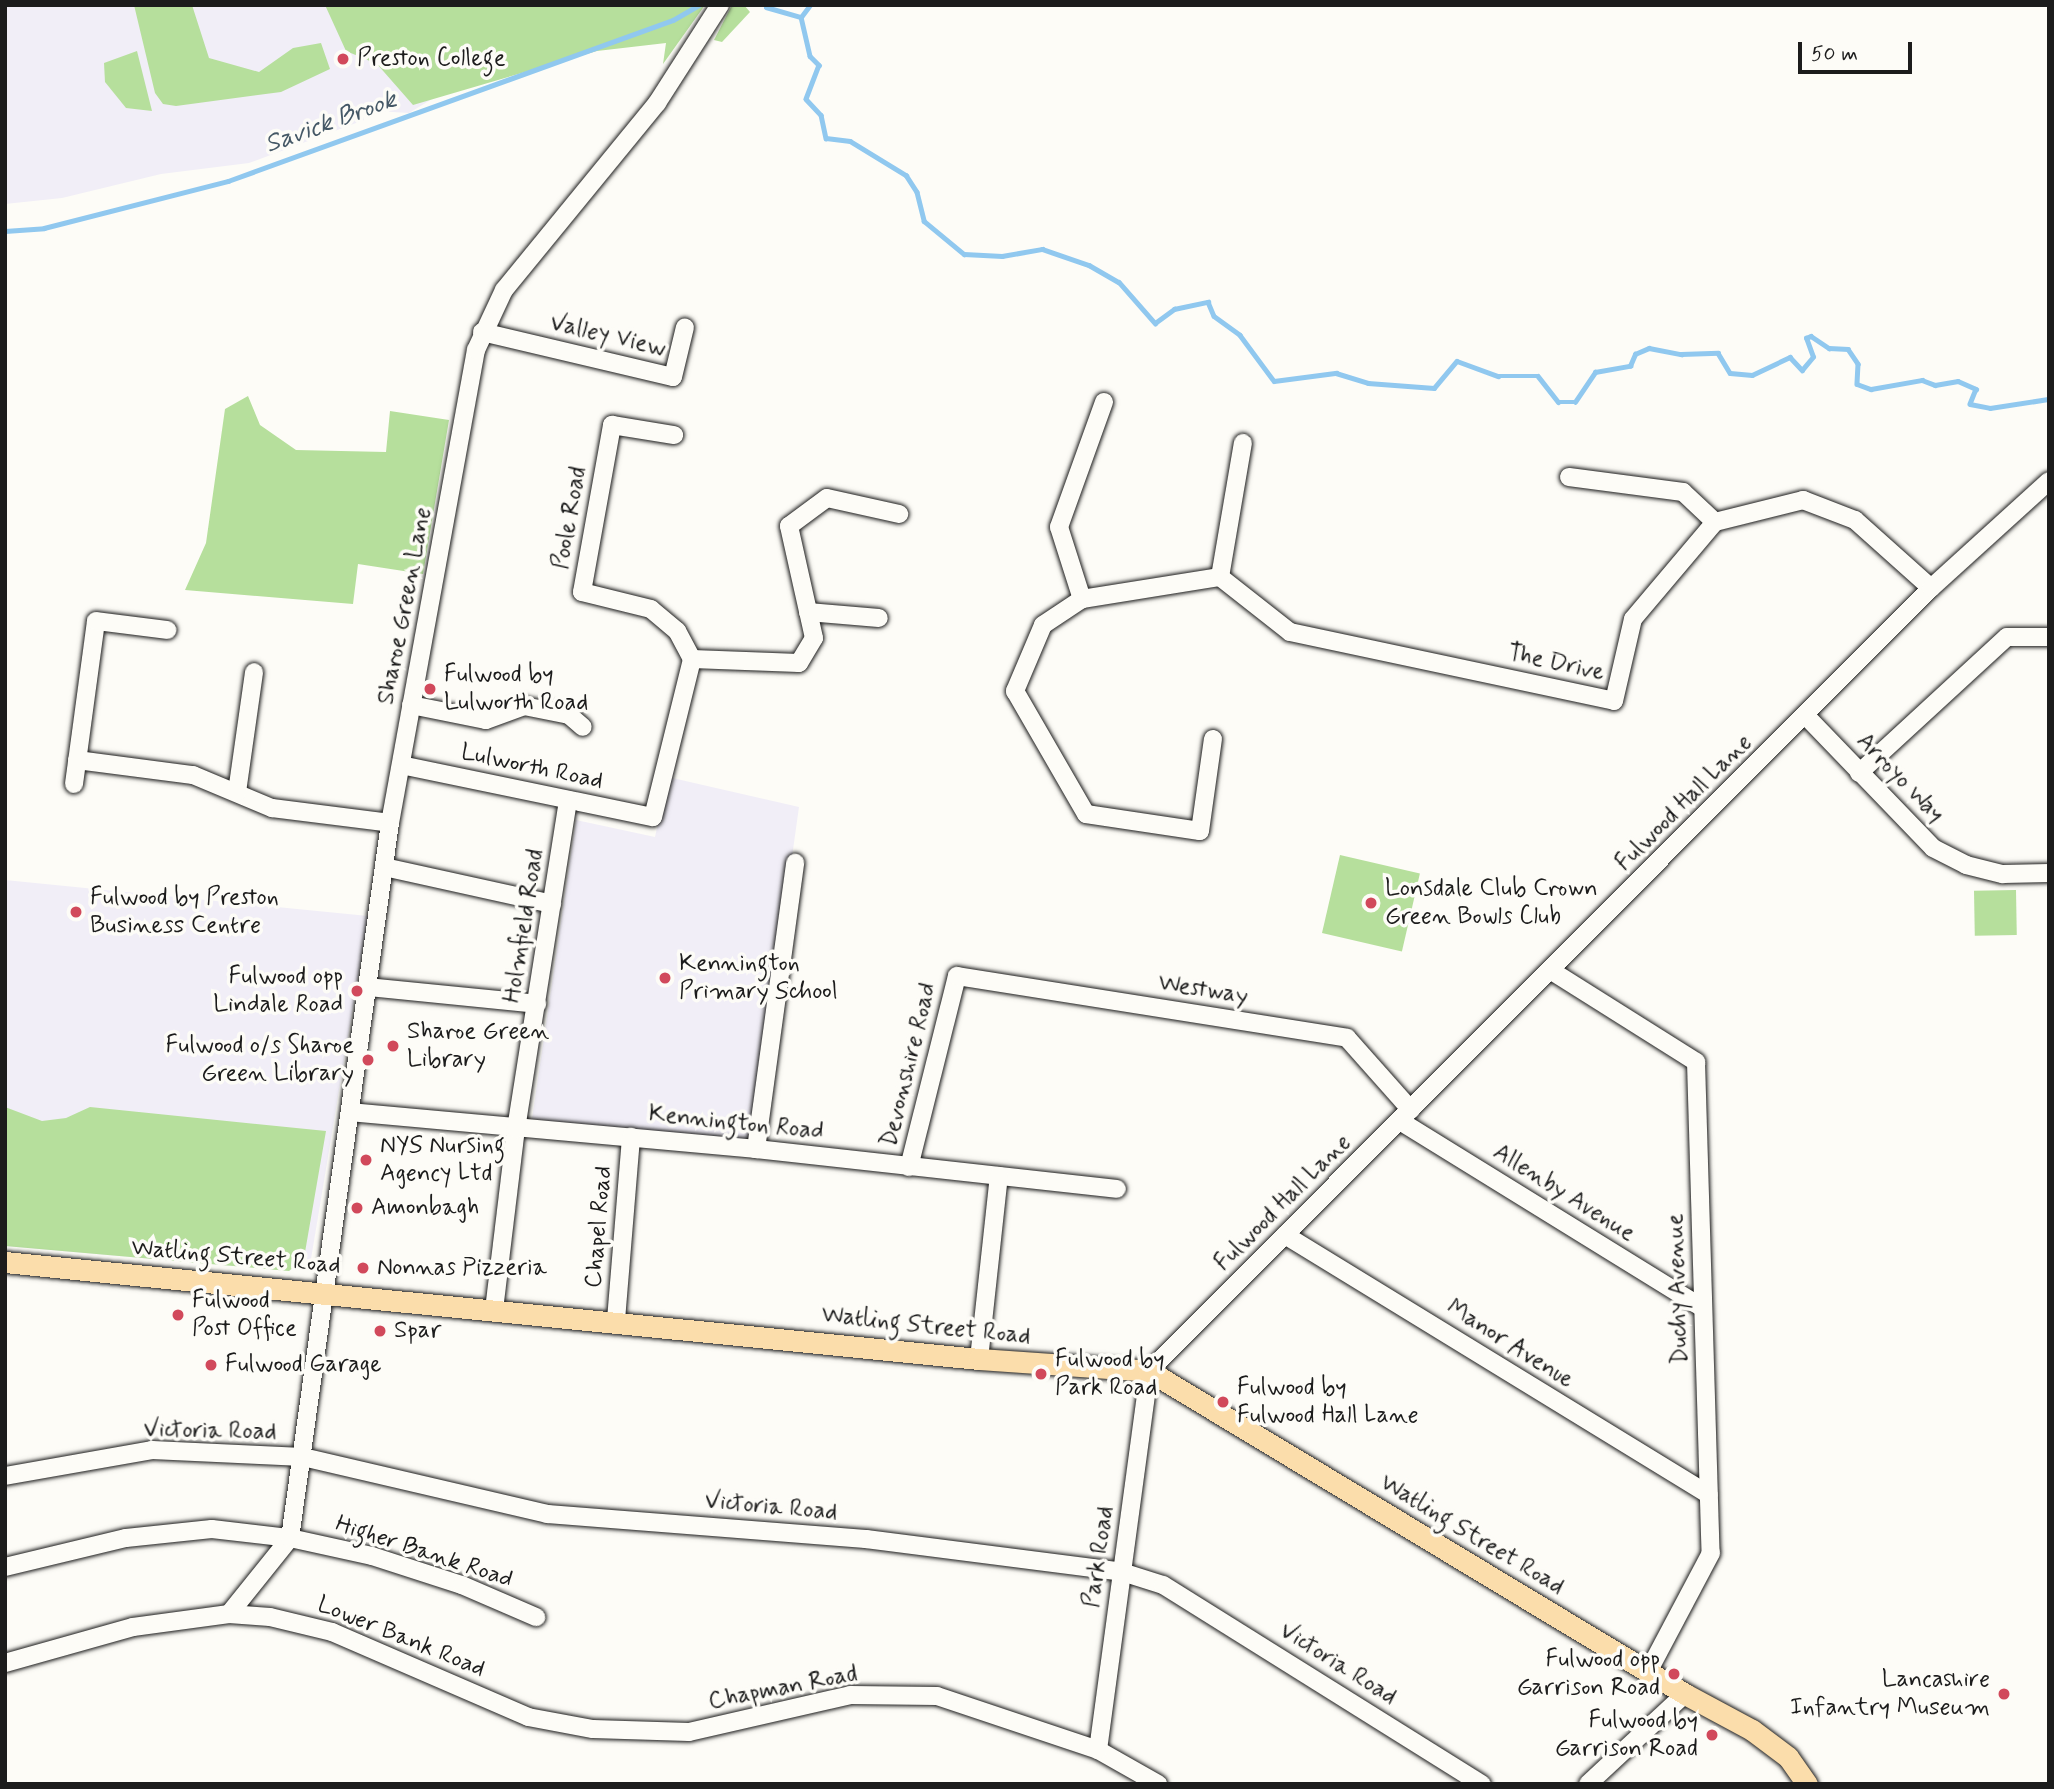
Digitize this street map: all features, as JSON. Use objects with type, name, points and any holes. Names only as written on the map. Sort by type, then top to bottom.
[{"type":"main road","name":"Watling Street Road","points":[[5,1262],[615,1320],[979,1359],[1149,1371],[1648,1672],[1752,1730],[1788,1757],[1807,1784]]},
{"type":"street","name":"Sharoe Green Lane","points":[[290,1538],[303,1457],[321,1292],[350,1112],[390,823],[470,372],[482,332],[504,290],[657,103],[716,13]]},
{"type":"street","name":"Valley View","points":[[482,332],[673,377],[685,327]]},
{"type":"street","points":[[1082,599],[1059,527],[1104,402]]},
{"type":"street","name":"Poole Road","points":[[674,435],[612,425],[582,592],[651,609],[677,631],[692,659]]},
{"type":"street","points":[[1213,739],[1200,831],[1086,814],[1015,691],[1043,625],[1082,599],[1220,577],[1243,443]]},
{"type":"street","points":[[1569,477],[1683,492],[1715,522],[1803,500],[1855,520],[1931,588]]},
{"type":"street","name":"Fulwood Hall Lane","points":[[1149,1371],[1807,716],[1931,588],[2049,481]]},
{"type":"street","points":[[692,659],[799,663],[814,638],[789,526],[827,498],[899,514]]},
{"type":"street","name":"The Drive","points":[[1220,577],[1290,632],[1614,701],[1633,619],[1715,522]]},
{"type":"street","points":[[808,612],[878,618]]},
{"type":"street","points":[[74,784],[96,621],[167,630]]},
{"type":"street","points":[[1859,773],[2007,637],[2049,637]]},
{"type":"street","name":"Lulworth Road","points":[[401,765],[653,817],[692,659]]},
{"type":"street","points":[[237,792],[254,672]]},
{"type":"street","points":[[411,705],[486,720],[524,706],[569,715],[583,727]]},
{"type":"street","name":"Arroyo Way","points":[[1807,716],[1933,848],[1966,865],[2003,874],[2049,873]]},
{"type":"street","points":[[77,760],[193,775],[272,808],[390,823]]},
{"type":"street","name":"Holmfield Road","points":[[494,1310],[516,1129],[568,800]]},
{"type":"street","points":[[756,1149],[795,863]]},
{"type":"street","points":[[384,867],[552,904]]},
{"type":"street","name":"Duchy Avenue","points":[[1550,970],[1696,1062],[1711,1553],[1648,1672]]},
{"type":"street","name":"Westway","points":[[957,976],[1347,1038],[1405,1115]]},
{"type":"street","name":"Devonshire Road","points":[[909,1167],[957,976]]},
{"type":"street","points":[[368,987],[537,1004]]},
{"type":"street","name":"Kennington Road","points":[[350,1112],[717,1145],[1117,1189]]},
{"type":"street","name":"Allenby Avenue","points":[[1405,1115],[1703,1308]]},
{"type":"street","name":"Chapel Road","points":[[615,1320],[631,1137]]},
{"type":"street","points":[[979,1359],[999,1176]]},
{"type":"street","name":"Manor Avenue","points":[[1286,1235],[1709,1495]]},
{"type":"street","name":"Park Road","points":[[1098,1749],[1149,1371]]},
{"type":"street","name":"Victoria Road","points":[[5,1476],[152,1450],[303,1457],[547,1514],[866,1539],[1122,1572],[1163,1585],[1482,1784]]},
{"type":"street","name":"Higher Bank Road","points":[[5,1567],[126,1538],[212,1530],[290,1538],[372,1556],[462,1585],[536,1617]]},
{"type":"street","points":[[229,1614],[290,1538]]},
{"type":"street","name":"Lower Bank Road","points":[[5,1663],[133,1627],[229,1614],[284,1619],[332,1632],[528,1717]]},
{"type":"street","points":[[1588,1784],[1685,1694]]},
{"type":"street","name":"Chapman Road","points":[[528,1717],[593,1729],[689,1732],[850,1695],[937,1696],[1098,1749],[1158,1784]]},
{"type":"shaded area","points":[[5,5],[685,5],[437,96],[409,113],[361,110],[364,120],[249,163],[161,174],[62,198],[5,204]]},
{"type":"shaded area","name":"Kennington Primary School","points":[[668,777],[799,807],[752,1142],[532,1119],[576,820],[655,837]]},
{"type":"shaded area","points":[[5,880],[368,916],[311,1259],[289,1271],[5,1246]]},
{"type":"green space","points":[[134,5],[192,5],[209,58],[259,72],[293,48],[321,43],[330,69],[281,92],[176,106],[163,104],[155,93]]},
{"type":"green space","points":[[325,5],[705,5],[663,64],[666,43],[597,51],[413,105],[377,64],[346,51]]},
{"type":"green space","points":[[732,5],[744,5],[750,12],[722,42],[714,40]]},
{"type":"green space","points":[[137,51],[152,111],[126,108],[105,82],[104,63]]},
{"type":"green space","points":[[248,396],[260,425],[296,450],[386,452],[390,411],[449,420],[423,574],[358,564],[353,604],[185,590],[206,543],[225,409]]},
{"type":"green space","name":"Lonsdale Club Crown Green Bowls Club","points":[[1340,855],[1420,873],[1402,951],[1322,933]]},
{"type":"green space","points":[[2016,890],[2017,935],[1975,936],[1974,891]]},
{"type":"green space","points":[[5,1107],[42,1121],[66,1118],[90,1107],[326,1131],[304,1258],[289,1271],[5,1246]]},
{"type":"waterway","name":"Savick Brook","points":[[5,231],[44,228],[228,181],[673,20],[699,5]]},
{"type":"waterway","name":"Savick Brook","points":[[766,7],[801,17],[810,5]]},
{"type":"waterway","points":[[801,17],[810,56],[819,65],[806,99],[821,115],[826,138],[850,141],[906,175],[917,192],[924,221],[964,254],[1002,256],[1042,249],[1089,265],[1119,282],[1155,323],[1174,309],[1208,302],[1214,316],[1240,335],[1274,381],[1336,373],[1368,383],[1434,388],[1457,361],[1498,376],[1538,376],[1558,402],[1575,402],[1595,372],[1630,366],[1635,354],[1649,348],[1681,354],[1718,353],[1730,373],[1752,375],[1790,357],[1802,370],[1813,357],[1806,338],[1811,336],[1829,348],[1848,349],[1858,364],[1857,384],[1871,389],[1922,380],[1935,385],[1958,381],[1976,389],[1970,404],[1990,408],[2049,399]]},
{"type":"place","name":"Preston College","points":[[343,59]]},
{"type":"place","name":"Fulwood by Lulworth Road","points":[[430,689]]},
{"type":"place","name":"Lonsdale Club Crown Green Bowls Club","points":[[1371,903]]},
{"type":"place","name":"Fulwood by Preston Business Centre","points":[[76,912]]},
{"type":"place","name":"Kennington Primary School","points":[[665,978]]},
{"type":"place","name":"Fulwood opp Lindale Road","points":[[357,991]]},
{"type":"place","name":"Sharoe Green Library","points":[[393,1046]]},
{"type":"place","name":"Fulwood o/s Sharoe Green Library","points":[[368,1060]]},
{"type":"place","name":"NYS Nursing Agency Ltd","points":[[366,1160]]},
{"type":"place","name":"Amonbagh","points":[[357,1208]]},
{"type":"place","name":"Nonnas Pizzeria","points":[[363,1268]]},
{"type":"place","name":"Fulwood Post Office","points":[[178,1315]]},
{"type":"place","name":"Spar","points":[[380,1331]]},
{"type":"place","name":"Fulwood Garage","points":[[211,1365]]},
{"type":"place","name":"Fulwood by Park Road","points":[[1041,1374]]},
{"type":"place","name":"Fulwood by Fulwood Hall Lane","points":[[1223,1402]]},
{"type":"place","name":"Fulwood opp Garrison Road","points":[[1674,1674]]},
{"type":"place","name":"Lancashire Infantry Museum","points":[[2004,1694]]},
{"type":"place","name":"Fulwood by Garrison Road","points":[[1712,1735]]}]
